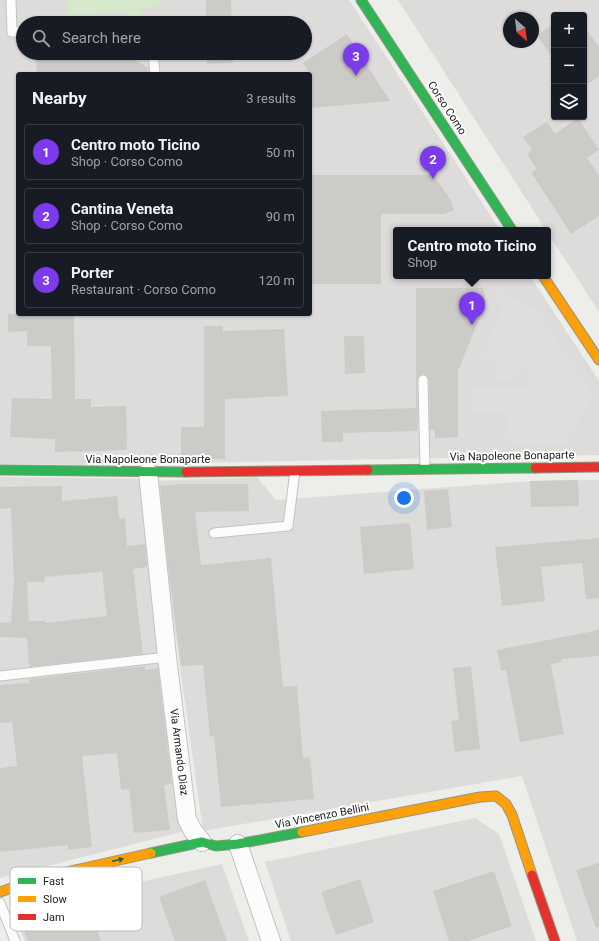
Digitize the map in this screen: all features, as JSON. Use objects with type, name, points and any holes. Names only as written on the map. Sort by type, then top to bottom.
[{"type":"street","name":"Corso Como","points":[[360,0],[510,227]]},
{"type":"street","points":[[545,279],[599,360]]},
{"type":"street","name":"Via Napoleone Bonaparte","points":[[0,470],[148,472],[599,467]]},
{"type":"street","name":"Via Armando Diaz","points":[[148,472],[167,657],[187,818],[193,831],[202,842]]},
{"type":"street","name":"Via Vincenzo Bellini","points":[[90,867],[202,842],[216,846],[238,844],[480,797],[496,796],[506,804],[512,815],[555,941]]},
{"type":"street","points":[[238,844],[271,941]]},
{"type":"street","name":"Via Vincenzo Bellini","points":[[0,892],[10,888]]},
{"type":"lane","points":[[10,0],[12,32],[16,32]]},
{"type":"lane","points":[[154,60],[155,72]]},
{"type":"lane","points":[[423,380],[425,469]]},
{"type":"lane","points":[[214,533],[288,526],[295,471]]},
{"type":"lane","points":[[0,676],[167,657]]},
{"type":"lane","points":[[0,904],[10,929]]},
{"type":"lane","points":[[11,931],[15,941]]},
{"type":"shaded area","points":[[0,0],[349,0],[498,227],[393,227],[393,279],[532,279],[599,381],[599,455],[90,465],[0,464]]},
{"type":"shaded area","points":[[398,0],[599,0],[599,312],[551,238],[551,227],[544,227]]},
{"type":"shaded area","points":[[500,290],[538,311],[593,396],[566,444],[506,444],[507,412],[472,412],[471,388],[534,388],[519,359],[518,380],[495,381],[494,360],[480,360],[502,311],[497,297]]},
{"type":"shaded area","points":[[0,477],[143,479],[182,832],[44,867],[10,867],[10,875],[0,878]]},
{"type":"shaded area","points":[[257,477],[276,500],[530,481],[599,480],[599,941],[577,941],[522,776],[203,831],[154,481]]},
{"type":"shaded area","points":[[475,818],[499,834],[536,941],[291,941],[265,862]]},
{"type":"shaded area","points":[[222,864],[249,941],[25,941],[21,931],[142,931],[142,882]]},
{"type":"green space","points":[[67,0],[160,0],[160,6],[141,8],[140,16],[129,16],[123,12],[67,15]]},
{"type":"building","points":[[206,0],[231,0],[232,16],[206,16]]},
{"type":"building","points":[[551,26],[551,56],[539,38],[539,34]]},
{"type":"building","points":[[587,30],[599,47],[599,76],[587,85]]},
{"type":"building","points":[[347,34],[390,101],[312,108],[312,72],[309,72],[303,63],[308,60],[312,60],[312,57]]},
{"type":"building","points":[[36,60],[136,60],[148,68],[149,72],[37,72]]},
{"type":"building","points":[[207,60],[233,60],[233,63],[207,64]]},
{"type":"building","points":[[575,120],[579,120],[599,150],[587,158],[599,176],[599,216],[571,234],[531,172],[537,169],[527,154],[532,150],[523,137],[547,122],[555,134]]},
{"type":"building","points":[[312,175],[433,175],[450,199],[454,210],[444,214],[381,214],[381,284],[312,284]]},
{"type":"building","points":[[416,288],[483,288],[486,302],[458,371],[458,437],[435,438],[435,430],[430,430],[429,380],[426,375],[422,374],[417,380],[418,431],[343,433],[343,442],[322,442],[321,411],[416,408]]},
{"type":"building","points":[[8,314],[16,314],[16,316],[74,316],[75,399],[91,399],[91,407],[126,406],[127,450],[55,452],[55,439],[10,437],[12,398],[52,399],[51,346],[27,346],[27,331],[8,332]]},
{"type":"building","points":[[204,326],[223,326],[223,331],[284,329],[288,396],[225,399],[225,459],[181,459],[181,427],[204,427]]},
{"type":"building","points":[[344,336],[364,336],[365,373],[345,374]]},
{"type":"building","points":[[578,480],[579,506],[531,507],[530,481]]},
{"type":"building","points":[[181,484],[248,484],[249,511],[195,512],[201,565],[271,558],[283,687],[297,686],[303,758],[310,757],[314,799],[221,807],[214,736],[210,737],[203,665],[181,666],[168,565],[160,486]]},
{"type":"building","points":[[62,486],[62,501],[117,496],[119,518],[125,518],[127,546],[145,544],[147,567],[133,569],[143,654],[29,667],[27,638],[0,637],[0,623],[11,622],[14,583],[11,508],[0,509],[0,487]],"holes":[[[102,572],[107,616],[45,623],[45,621],[29,621],[27,582],[45,582],[44,577]]]},
{"type":"building","points":[[448,489],[452,527],[427,530],[424,491]]},
{"type":"building","points":[[410,523],[414,569],[364,574],[360,527]]},
{"type":"building","points":[[599,538],[599,598],[586,599],[582,563],[541,567],[545,601],[502,606],[495,547]]},
{"type":"building","points":[[599,630],[599,656],[561,659],[562,662],[551,664],[564,734],[520,742],[506,670],[501,671],[497,650]]},
{"type":"building","points":[[145,666],[145,670],[158,668],[172,784],[164,785],[170,830],[134,833],[129,789],[121,790],[117,753],[82,756],[92,847],[68,850],[68,845],[0,852],[0,768],[17,766],[12,722],[0,723],[0,685],[29,683],[29,679]]},
{"type":"building","points":[[471,666],[480,749],[455,752],[451,721],[459,720],[453,668]]},
{"type":"building","points":[[599,863],[599,927],[596,928],[576,870]]},
{"type":"building","points":[[494,871],[512,926],[468,941],[449,941],[433,891]]},
{"type":"building","points":[[360,879],[374,922],[336,935],[321,892]]},
{"type":"building","points":[[205,880],[227,941],[175,941],[159,897]]},
{"type":"building","points":[[24,931],[97,931],[101,941],[28,941]]},
{"type":"traffic: fast","points":[[361,0],[510,227]]},
{"type":"traffic: fast","points":[[368,470],[535,468]]},
{"type":"traffic: fast","points":[[0,470],[186,472]]},
{"type":"traffic: fast","points":[[151,853],[202,842],[216,846],[238,844],[302,832]]},
{"type":"traffic: slow","points":[[545,279],[599,360]]},
{"type":"traffic: slow","points":[[302,832],[480,797],[496,796],[506,804],[512,815],[532,875]]},
{"type":"traffic: slow","points":[[88,867],[151,853]]},
{"type":"traffic: slow","points":[[0,892],[10,888]]},
{"type":"traffic: jam","points":[[535,468],[599,467]]},
{"type":"traffic: jam","points":[[186,472],[368,470]]},
{"type":"traffic: jam","points":[[532,875],[555,941]]},
{"type":"place","name":"Porter","points":[[356,76]]},
{"type":"place","name":"Cantina Veneta","points":[[433,179]]},
{"type":"place","name":"Centro moto Ticino","points":[[472,325]]}]
